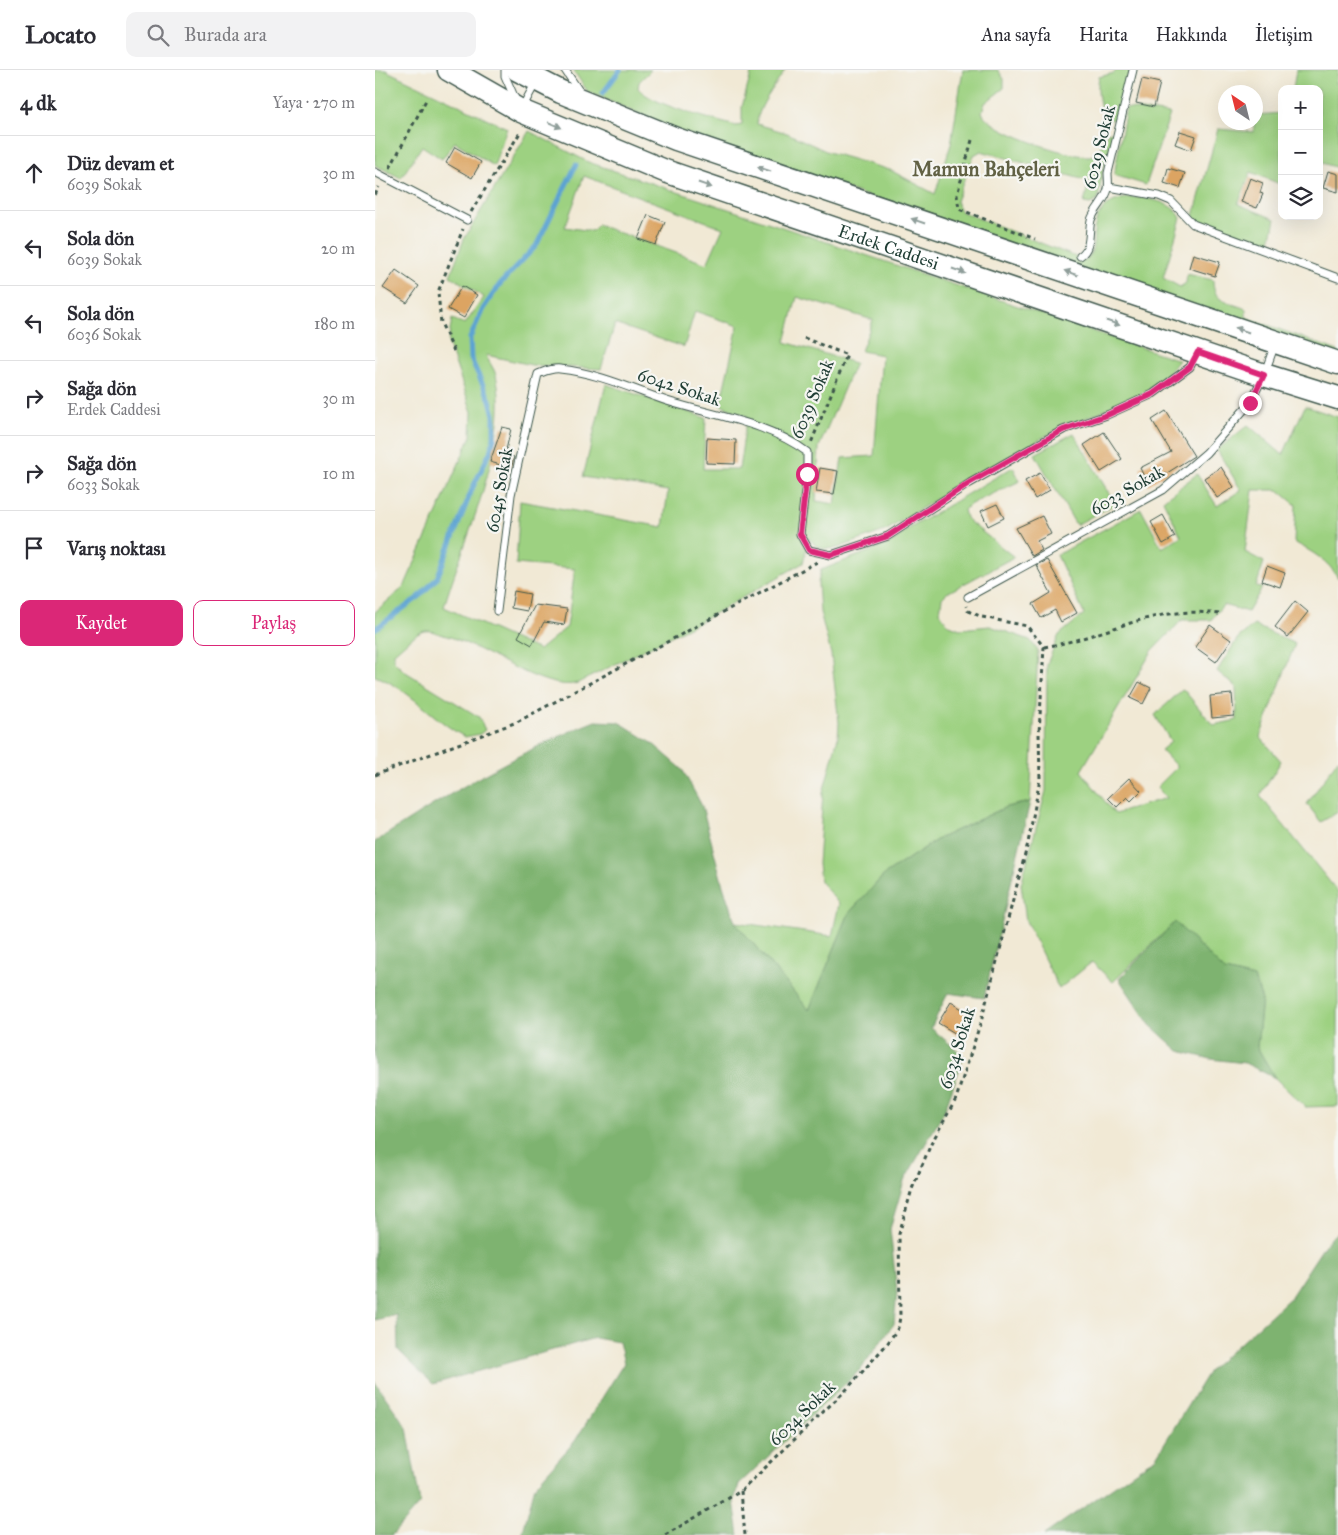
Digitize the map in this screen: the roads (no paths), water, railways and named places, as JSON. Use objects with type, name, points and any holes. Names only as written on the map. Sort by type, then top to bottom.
[{"type":"main road","name":"Erdek Caddesi","points":[[449,70],[521,110],[665,171],[1264,375],[1338,398]]},
{"type":"main road","name":"Erdek Caddesi","points":[[532,73],[588,104],[676,139],[1338,363]]},
{"type":"lane","points":[[505,70],[505,76],[521,110]]},
{"type":"lane","points":[[565,70],[588,104]]},
{"type":"lane","name":"6029 Sokak","points":[[1080,256],[1088,247],[1091,220],[1098,206],[1107,195],[1109,186],[1108,173],[1133,70]]},
{"type":"lane","points":[[521,110],[532,73]]},
{"type":"lane","points":[[375,172],[467,220]]},
{"type":"lane","points":[[1109,186],[1159,196],[1171,201],[1193,224],[1338,278]]},
{"type":"lane","name":"6033 Sokak","points":[[968,596],[1163,490],[1207,453],[1250,403],[1264,375],[1275,342]]},
{"type":"lane","name":"6039 Sokak","points":[[807,452],[807,474],[800,534],[809,550],[831,555],[888,536],[969,483],[1063,430],[1107,415],[1153,394],[1190,367],[1198,352]]},
{"type":"lane","name":"6042 Sokak","points":[[538,374],[549,369],[559,369],[600,376],[667,401],[773,432],[793,442],[807,452]]},
{"type":"lane","name":"6045 Sokak","points":[[497,611],[511,495],[538,374]]},
{"type":"waterway","points":[[603,93],[620,70]]},
{"type":"waterway","points":[[375,629],[419,597],[437,578],[473,487],[490,452],[494,438],[494,415],[490,400],[471,359],[470,338],[483,309],[500,284],[536,246],[576,165]]},
{"type":"district","name":"Mamun Bahçeleri","points":[[986,169]]}]
